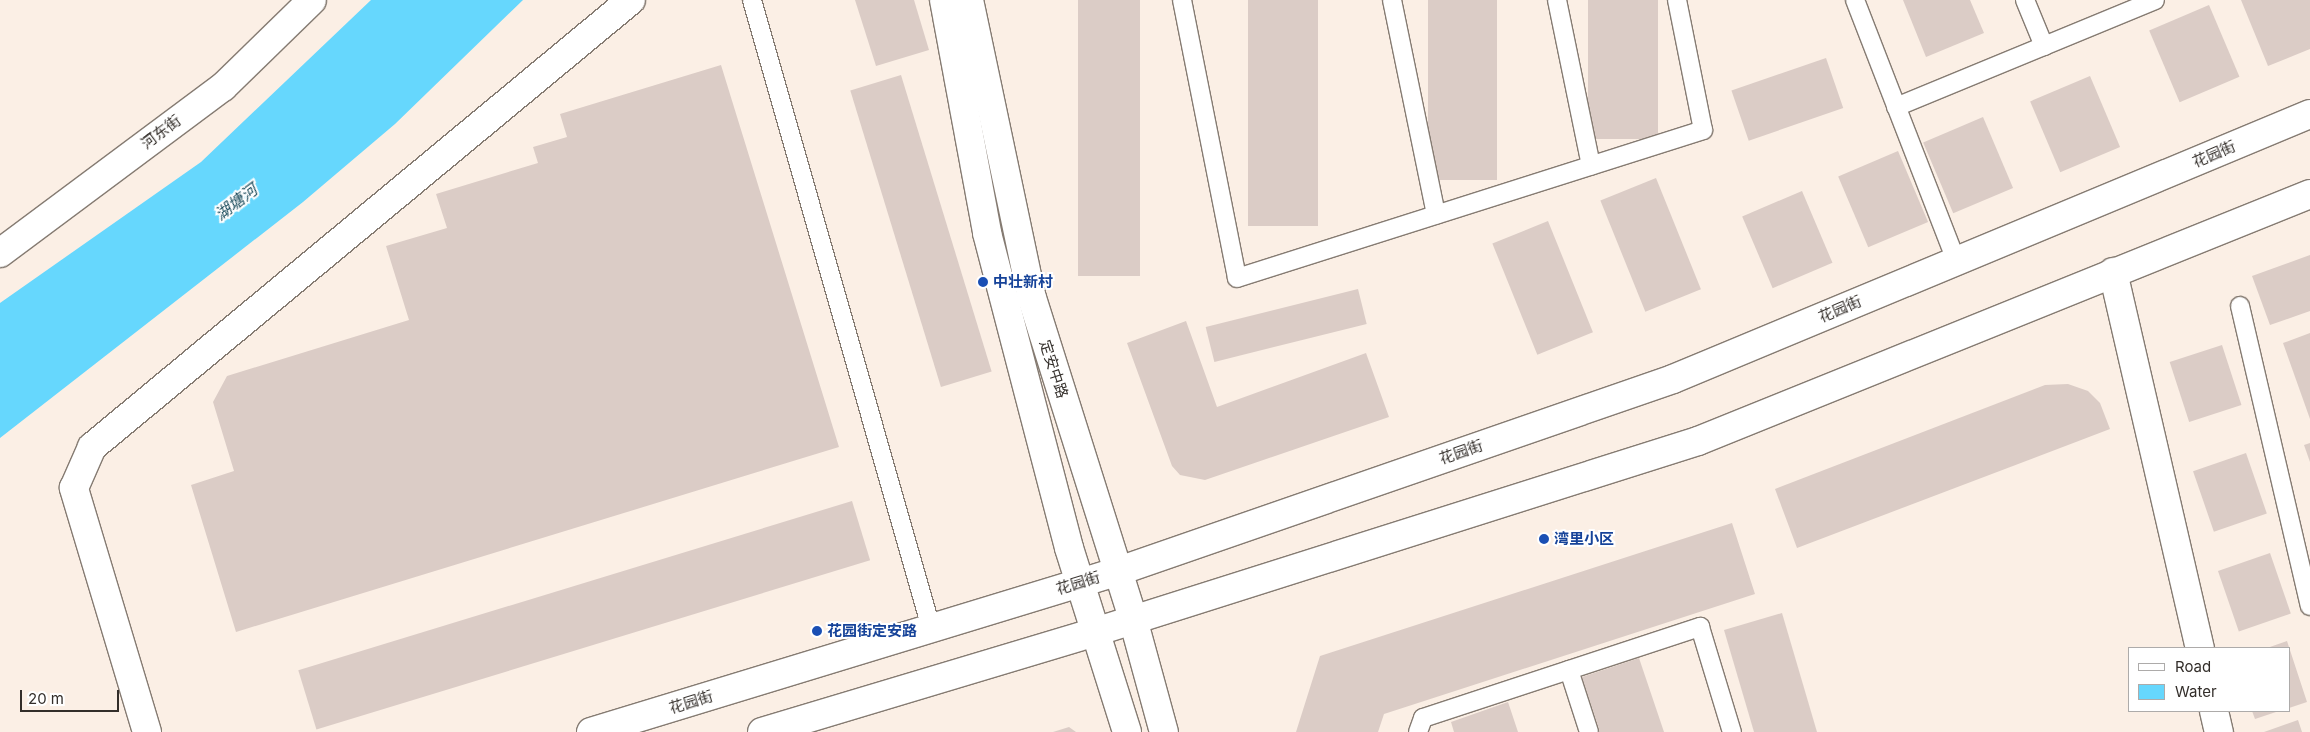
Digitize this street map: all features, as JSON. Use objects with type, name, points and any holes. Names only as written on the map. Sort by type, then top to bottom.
[{"type":"main road","name":"河东街","points":[[0,253],[223,87],[312,0]]},
{"type":"main road","points":[[147,732],[74,488],[92,447],[631,0]]},
{"type":"main road","name":"定安中路","points":[[944,0],[987,233],[1080,582],[1127,732]]},
{"type":"main road","name":"定安中路","points":[[969,0],[1032,298],[1116,572],[1133,619],[1164,732]]},
{"type":"main road","name":"花园街","points":[[591,732],[1116,572],[1673,379],[2310,114]]},
{"type":"main road","points":[[762,732],[1095,632],[1698,441],[2310,194]]},
{"type":"main road","points":[[2113,272],[2200,647]]},
{"type":"main road","points":[[2214,712],[2219,732]]},
{"type":"lane","points":[[752,0],[931,628]]},
{"type":"lane","points":[[1182,0],[1237,278],[1703,130],[1677,0]]},
{"type":"lane","points":[[1392,0],[1436,215]]},
{"type":"lane","points":[[1556,0],[1591,166]]},
{"type":"lane","points":[[1855,0],[1956,261]]},
{"type":"lane","points":[[2025,0],[2044,46]]},
{"type":"lane","points":[[1896,107],[2155,0]]},
{"type":"lane","points":[[2240,306],[2310,606]]},
{"type":"lane","points":[[1418,732],[1423,718],[1700,627],[1732,732]]},
{"type":"lane","points":[[1568,670],[1588,732]]},
{"type":"water","name":"湖塘河","points":[[371,0],[523,0],[395,124],[303,202],[0,438],[0,303],[201,162]]},
{"type":"building","points":[[855,0],[914,0],[929,50],[876,66]]},
{"type":"building","points":[[1078,0],[1140,0],[1140,276],[1078,276]]},
{"type":"building","points":[[1248,0],[1318,0],[1318,226],[1248,226]]},
{"type":"building","points":[[1428,0],[1497,0],[1497,180],[1428,180]]},
{"type":"building","points":[[1588,0],[1658,0],[1658,139],[1588,139]]},
{"type":"building","points":[[1903,0],[1970,0],[1984,33],[1926,57]]},
{"type":"building","points":[[2241,0],[2310,0],[2310,49],[2268,66]]},
{"type":"building","points":[[2209,5],[2239,77],[2180,102],[2149,30]]},
{"type":"building","points":[[1826,58],[1843,108],[1749,141],[1731,91]]},
{"type":"building","points":[[721,65],[839,447],[236,632],[191,485],[234,471],[213,402],[227,376],[409,320],[386,246],[447,228],[436,194],[538,163],[533,147],[567,137],[560,114]]},
{"type":"building","points":[[901,75],[992,371],[941,387],[850,90]]},
{"type":"building","points":[[2090,76],[2120,147],[2060,172],[2030,101]]},
{"type":"building","points":[[1983,117],[2013,188],[1953,213],[1923,142]]},
{"type":"building","points":[[1898,151],[1928,222],[1868,247],[1838,176]]},
{"type":"building","points":[[1656,178],[1701,289],[1645,312],[1600,200]]},
{"type":"building","points":[[1802,191],[1832,263],[1773,288],[1742,216]]},
{"type":"building","points":[[1548,221],[1593,332],[1537,355],[1492,243]]},
{"type":"building","points":[[2310,255],[2310,311],[2270,325],[2252,276]]},
{"type":"building","points":[[1358,289],[1367,324],[1214,362],[1206,327]]},
{"type":"building","points":[[1186,321],[1217,407],[1366,353],[1389,417],[1205,480],[1180,475],[1172,466],[1127,343]]},
{"type":"building","points":[[2310,333],[2310,419],[2283,343]]},
{"type":"building","points":[[2222,345],[2241,405],[2189,422],[2170,362]]},
{"type":"building","points":[[2068,384],[2088,391],[2100,403],[2110,429],[1797,548],[1775,489],[2045,385]]},
{"type":"building","points":[[2310,443],[2310,462],[2304,445]]},
{"type":"building","points":[[2246,453],[2267,514],[2214,532],[2193,471]]},
{"type":"building","points":[[852,501],[870,560],[316,730],[298,670]]},
{"type":"building","points":[[1732,523],[1755,594],[1384,714],[1378,732],[1296,732],[1320,656]]},
{"type":"building","points":[[2270,553],[2291,614],[2239,631],[2218,571]]},
{"type":"building","points":[[1782,613],[1817,732],[1754,732],[1724,630]]},
{"type":"building","points":[[2287,641],[2289,647],[2270,647]]},
{"type":"building","points":[[2290,650],[2307,702],[2290,708]]},
{"type":"building","points":[[1639,658],[1664,732],[1600,732],[1582,677]]},
{"type":"building","points":[[1508,702],[1518,732],[1454,732],[1451,722]]},
{"type":"building","points":[[2252,712],[2276,712],[2255,719]]},
{"type":"building","points":[[2298,720],[2302,732],[2264,732]]},
{"type":"building","points":[[1069,727],[1076,732],[1053,732]]},
{"type":"place","name":"中壮新村","points":[[983,282]]},
{"type":"place","name":"湾里小区","points":[[1544,539]]},
{"type":"place","name":"花园街定安路","points":[[817,631]]}]
